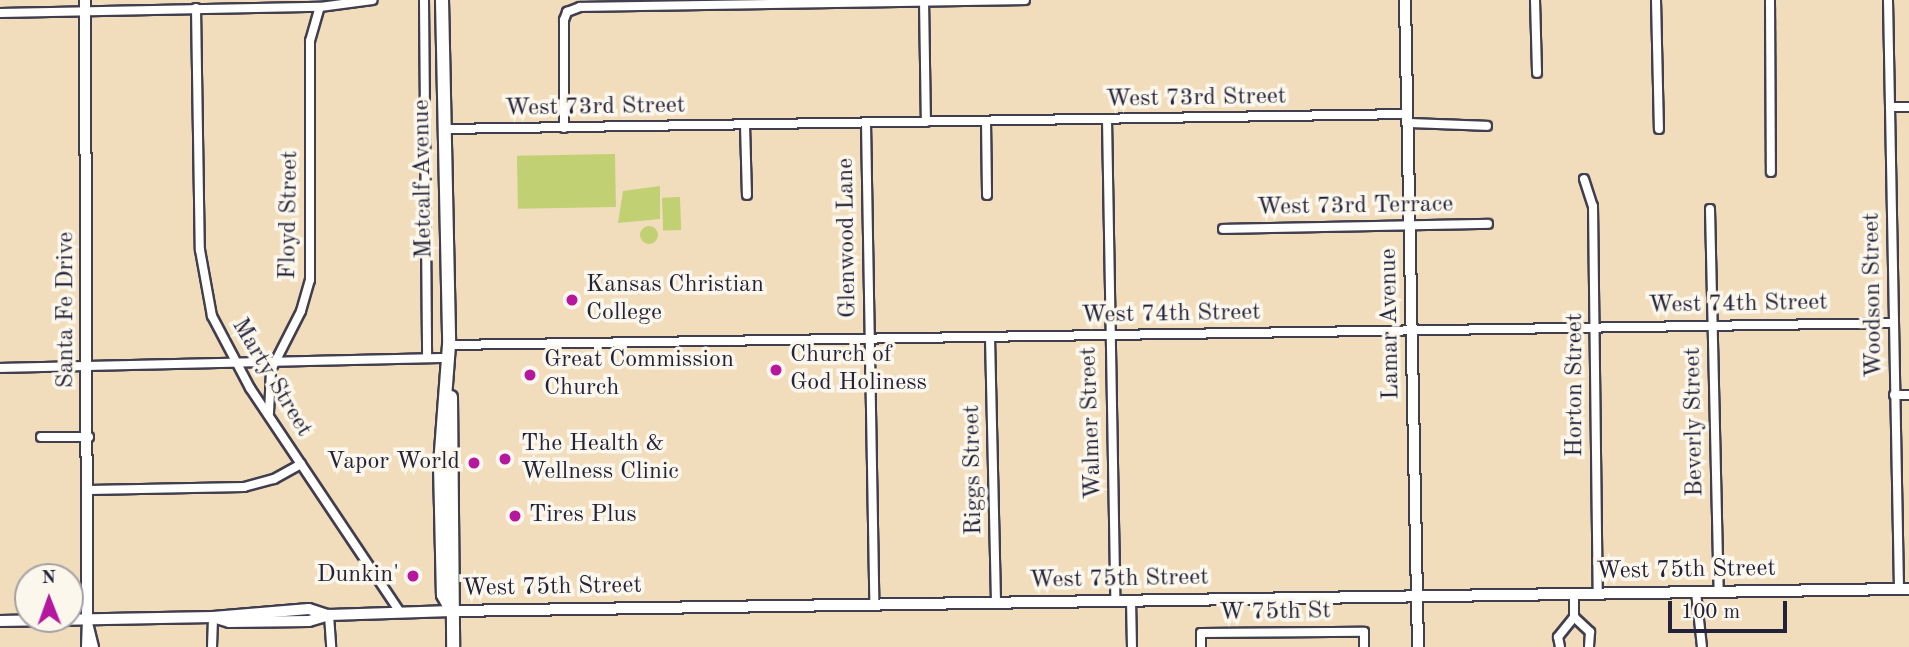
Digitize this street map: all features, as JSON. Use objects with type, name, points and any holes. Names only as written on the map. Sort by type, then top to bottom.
[{"type":"main road","name":"Metcalf Avenue","points":[[442,0],[448,352],[455,497],[453,647]]},
{"type":"main road","name":"Lamar Avenue","points":[[1405,0],[1418,647]]},
{"type":"main road","name":"Santa Fe Drive","points":[[85,5],[89,437],[87,620]]},
{"type":"main road","name":"West 75th Street","points":[[0,621],[213,617],[229,622],[309,621],[329,615],[400,612],[1904,589]]},
{"type":"street","points":[[0,13],[85,5],[320,7],[373,0]]},
{"type":"street","points":[[424,0],[428,358]]},
{"type":"street","points":[[564,128],[563,26],[568,12],[585,6],[1025,0]]},
{"type":"street","points":[[1535,0],[1537,73]]},
{"type":"street","points":[[1656,0],[1659,129]]},
{"type":"street","points":[[1770,0],[1771,172]]},
{"type":"street","name":"Woodson Street","points":[[1888,0],[1894,395],[1904,589]]},
{"type":"street","points":[[924,1],[926,122]]},
{"type":"street","name":"Floyd Street","points":[[269,416],[267,383],[275,361],[301,311],[310,280],[310,41],[320,7]]},
{"type":"street","name":"Marty Street","points":[[196,8],[201,268],[212,316],[234,363],[400,612]]},
{"type":"street","points":[[1890,107],[1909,107]]},
{"type":"street","name":"West 73rd Street","points":[[444,129],[1107,119],[1407,119],[1487,126]]},
{"type":"street","name":"Walmer Street","points":[[1107,119],[1115,600]]},
{"type":"street","points":[[986,121],[987,195]]},
{"type":"street","name":"Glenwood Lane","points":[[866,123],[874,604]]},
{"type":"street","points":[[745,125],[747,195]]},
{"type":"street","name":"Horton Street","points":[[1584,179],[1594,206],[1598,593]]},
{"type":"street","name":"Beverly Street","points":[[1710,209],[1719,592]]},
{"type":"street","name":"West 73rd Terrace","points":[[1223,229],[1488,224]]},
{"type":"street","name":"West 74th Street","points":[[0,368],[428,358],[448,352],[869,338],[1893,323]]},
{"type":"street","name":"Riggs Street","points":[[990,337],[996,602]]},
{"type":"street","points":[[1894,395],[1909,395]]},
{"type":"street","points":[[41,437],[89,437]]},
{"type":"street","points":[[89,489],[244,487],[274,479],[301,464]]},
{"type":"street","points":[[1897,489],[1909,489]]},
{"type":"street","points":[[1696,592],[1702,647]]},
{"type":"street","points":[[1560,647],[1558,637],[1574,617],[1574,593]]},
{"type":"street","points":[[1131,600],[1132,647]]},
{"type":"street","points":[[329,615],[331,647]]},
{"type":"street","points":[[212,647],[213,617]]},
{"type":"street","points":[[1574,617],[1590,632],[1589,647]]},
{"type":"street","name":"Santa Fe Drive","points":[[86,647],[87,620]]},
{"type":"street","name":"Santa Fe Drive","points":[[87,620],[94,647]]},
{"type":"street","name":"W 75th St","points":[[1202,647],[1201,633],[1364,632],[1364,647]]},
{"type":"green space","points":[[615,154],[616,207],[518,209],[517,156]]},
{"type":"green space","points":[[660,186],[660,219],[618,223],[623,191]]},
{"type":"green space","points":[[680,197],[681,230],[663,231],[662,198]]},
{"type":"green space","points":[[649,226],[655,229],[658,235],[655,241],[649,244],[643,241],[640,235],[643,229]]},
{"type":"place","name":"Kansas Christian College","points":[[572,300]]},
{"type":"place","name":"Church of God Holiness","points":[[776,370]]},
{"type":"place","name":"Great Commission Church","points":[[530,375]]},
{"type":"place","name":"The Health & Wellness Clinic","points":[[505,459]]},
{"type":"place","name":"Vapor World","points":[[474,463]]},
{"type":"place","name":"Tires Plus","points":[[515,516]]},
{"type":"place","name":"Dunkin'","points":[[413,576]]}]
